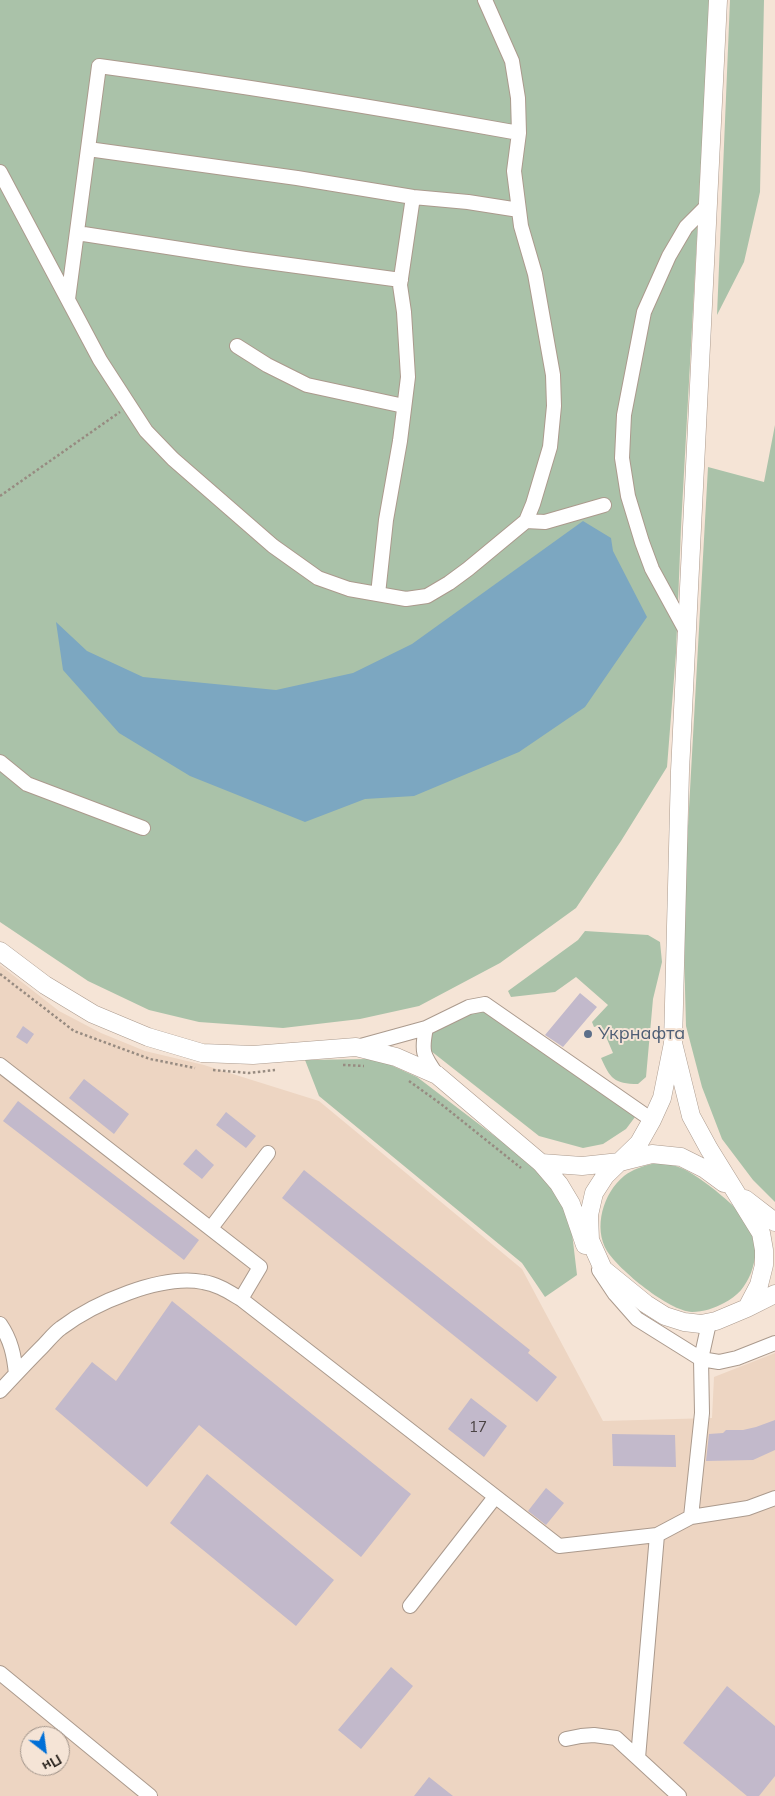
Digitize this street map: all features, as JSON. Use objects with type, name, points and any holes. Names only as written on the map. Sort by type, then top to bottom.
[{"type":"main road","points":[[599,1266],[590,1240],[589,1215],[594,1193],[605,1176],[639,1143],[652,1120],[662,1098],[673,1043],[680,771],[718,0]]},
{"type":"main road","points":[[0,952],[45,985],[93,1014],[148,1037],[202,1053],[253,1055],[356,1047],[396,1057],[436,1075],[541,1163],[559,1184],[571,1204],[586,1247],[599,1266],[646,1304],[665,1316],[684,1322],[709,1323],[730,1317],[775,1294]]},
{"type":"main road","points":[[673,1043],[691,1116],[709,1150],[761,1233],[764,1265],[759,1285],[747,1308]]},
{"type":"main road","points":[[541,1163],[582,1166],[620,1162],[652,1154],[681,1157],[706,1169],[775,1222]]},
{"type":"street","points":[[0,172],[100,360],[146,431],[173,459],[292,561],[318,578],[350,589],[406,599],[426,596],[449,583],[468,569],[526,521],[550,447],[554,398],[553,375],[535,274],[521,226],[514,171],[519,134],[518,98],[512,61],[485,0]]},
{"type":"street","points":[[68,298],[99,66],[415,114],[519,134]]},
{"type":"street","points":[[88,149],[297,178],[413,197],[468,202],[519,210]]},
{"type":"street","points":[[378,594],[386,520],[400,441],[408,376],[401,280],[413,197]]},
{"type":"street","points":[[687,633],[652,569],[628,496],[622,458],[624,415],[644,312],[669,256],[686,227],[707,206]]},
{"type":"street","points":[[76,233],[245,259],[401,280]]},
{"type":"street","points":[[237,346],[267,365],[307,385],[404,406]]},
{"type":"street","points":[[526,521],[545,522],[604,505]]},
{"type":"street","points":[[0,762],[27,784],[143,828]]},
{"type":"street","points":[[356,1047],[426,1028],[468,1007],[485,1004],[652,1120]]},
{"type":"street","points":[[426,1028],[423,1045],[425,1057],[436,1075]]},
{"type":"street","points":[[0,1065],[260,1267],[241,1299]]},
{"type":"street","points":[[211,1228],[268,1153]]},
{"type":"street","points":[[599,1266],[614,1294],[637,1319],[701,1359],[719,1362],[737,1358],[775,1343]]},
{"type":"street","points":[[0,1391],[60,1328],[89,1311],[138,1289],[162,1282],[182,1280],[203,1282],[220,1287],[241,1299],[559,1546],[657,1535],[691,1517],[748,1508],[775,1498]]},
{"type":"street","points":[[691,1517],[702,1413],[701,1359],[709,1323]]},
{"type":"street","points":[[0,1324],[8,1336],[14,1354],[16,1374]]},
{"type":"street","points":[[410,1606],[495,1497]]},
{"type":"street","points":[[638,1758],[657,1535]]},
{"type":"street","points":[[0,1673],[150,1796]]},
{"type":"street","points":[[566,1739],[594,1735],[616,1738],[679,1796]]},
{"type":"path","points":[[0,496],[129,406]]},
{"type":"path","points":[[0,974],[74,1031],[150,1059],[199,1069]]},
{"type":"path","points":[[339,1065],[370,1066]]},
{"type":"path","points":[[209,1070],[249,1073],[282,1069]]},
{"type":"path","points":[[406,1078],[523,1169]]},
{"type":"shaded area","points":[[0,965],[59,1011],[101,1033],[145,1051],[204,1065],[319,1101],[522,1269],[603,1421],[712,1418],[714,1377],[775,1353],[775,1796],[0,1796]]},
{"type":"green space","points":[[0,0],[710,0],[681,527],[676,653],[667,767],[576,908],[500,963],[419,1006],[360,1019],[283,1028],[199,1022],[149,1010],[88,981],[0,922]]},
{"type":"green space","points":[[730,0],[764,0],[760,192],[744,262],[717,315]]},
{"type":"green space","points":[[775,425],[775,1202],[753,1180],[722,1139],[702,1087],[686,1026],[683,916],[708,467],[764,482]]},
{"type":"green space","points":[[585,931],[648,935],[660,942],[662,962],[653,999],[646,1077],[638,1084],[618,1081],[607,1070],[601,1058],[613,1053],[601,1025],[594,1027],[592,1022],[608,1005],[576,977],[555,992],[511,997],[508,991],[578,940]]},
{"type":"green space","points":[[484,1009],[635,1117],[626,1129],[603,1144],[583,1148],[539,1136],[431,1051],[429,1038],[431,1031],[470,1011]]},
{"type":"green space","points":[[369,1059],[384,1062],[417,1077],[509,1147],[556,1188],[565,1203],[572,1233],[577,1275],[545,1297],[522,1263],[319,1096],[305,1060]]},
{"type":"green space","points":[[655,1163],[678,1167],[698,1178],[731,1204],[752,1229],[756,1251],[751,1273],[744,1287],[737,1294],[717,1307],[692,1312],[671,1305],[645,1288],[622,1268],[607,1251],[603,1242],[601,1232],[602,1211],[611,1192],[627,1174]]},
{"type":"water","points":[[583,521],[611,538],[613,551],[647,617],[585,707],[519,752],[414,796],[365,799],[305,822],[190,776],[119,733],[63,670],[56,622],[87,651],[143,677],[276,690],[353,673],[412,644]]},
{"type":"building","points":[[580,993],[597,1007],[563,1047],[545,1035]]},
{"type":"building","points":[[23,1026],[34,1034],[27,1044],[16,1037]]},
{"type":"building","points":[[84,1079],[129,1114],[114,1134],[69,1098]]},
{"type":"building","points":[[18,1101],[199,1240],[184,1260],[3,1121]]},
{"type":"building","points":[[226,1112],[256,1136],[246,1148],[216,1125]]},
{"type":"building","points":[[196,1149],[214,1165],[202,1179],[183,1164]]},
{"type":"building","points":[[304,1170],[530,1350],[528,1353],[557,1377],[537,1402],[282,1198]]},
{"type":"building","points":[[172,1301],[411,1494],[361,1557],[199,1425],[147,1487],[55,1409],[92,1362],[116,1381]]},
{"type":"building","points":[[471,1398],[507,1426],[484,1457],[448,1429]]},
{"type":"building","points":[[775,1420],[775,1450],[753,1460],[706,1461],[709,1434],[723,1433],[726,1430],[743,1430]]},
{"type":"building","points":[[612,1434],[675,1435],[676,1467],[613,1466]]},
{"type":"building","points":[[207,1474],[334,1580],[296,1626],[170,1523]]},
{"type":"building","points":[[546,1488],[564,1503],[546,1525],[528,1511]]},
{"type":"building","points":[[391,1667],[413,1686],[361,1749],[338,1730]]},
{"type":"building","points":[[727,1686],[775,1726],[775,1776],[759,1796],[747,1796],[683,1743]]},
{"type":"building","points":[[429,1777],[453,1796],[414,1796]]},
{"type":"place","name":"Укрнафта","points":[[588,1034]]}]
